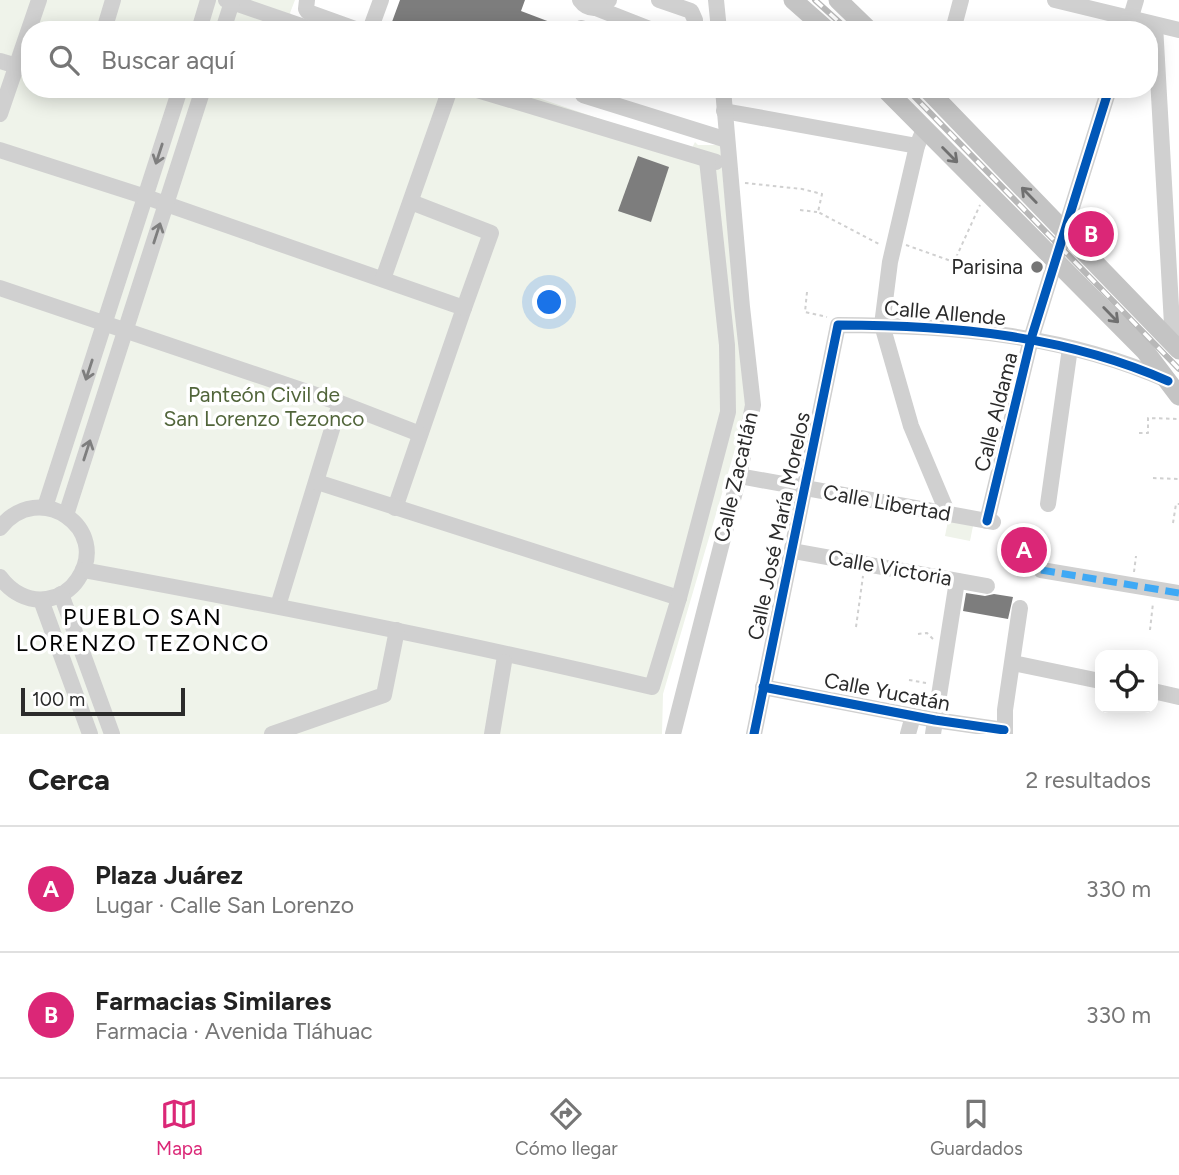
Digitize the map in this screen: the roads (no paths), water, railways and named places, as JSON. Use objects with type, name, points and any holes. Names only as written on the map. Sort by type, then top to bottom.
[{"type":"main road","points":[[793,0],[817,21]]},
{"type":"main road","points":[[838,0],[859,15]]},
{"type":"main road","points":[[892,98],[920,137],[986,191],[1086,289],[1137,342],[1174,389]]},
{"type":"main road","points":[[939,98],[1176,346]]},
{"type":"street","points":[[34,21],[39,0]]},
{"type":"street","points":[[107,21],[113,0]]},
{"type":"street","points":[[202,21],[208,0]]},
{"type":"street","points":[[307,0],[308,12],[333,21]]},
{"type":"street","points":[[373,21],[381,0]]},
{"type":"street","points":[[580,0],[589,8],[602,4],[630,21]]},
{"type":"street","points":[[659,0],[691,11],[695,21]]},
{"type":"street","points":[[716,0],[718,21]]},
{"type":"street","points":[[955,21],[961,0]]},
{"type":"street","points":[[1055,0],[1120,21]]},
{"type":"street","points":[[1130,21],[1136,0]]},
{"type":"street","points":[[225,21],[229,1],[275,7],[298,21]]},
{"type":"street","points":[[1158,26],[1179,30]]},
{"type":"street","points":[[0,61],[21,67]]},
{"type":"street","points":[[1158,71],[1176,346]]},
{"type":"street","points":[[0,114],[21,72]]},
{"type":"street","points":[[45,507],[177,98]]},
{"type":"street","points":[[66,515],[200,98]]},
{"type":"street","points":[[383,279],[447,98]]},
{"type":"street","points":[[504,98],[707,160],[730,164]]},
{"type":"street","points":[[593,98],[727,140]]},
{"type":"street","name":"Calle Zacatlán","points":[[673,734],[739,476],[753,405],[723,98]]},
{"type":"street","name":"Calle Aldama","points":[[990,521],[1031,339],[1106,98]]},
{"type":"street","points":[[724,111],[920,137],[895,245],[882,325],[911,426],[948,514]]},
{"type":"street","points":[[0,150],[146,197],[464,308]]},
{"type":"street","points":[[83,570],[397,629],[652,687],[679,598],[728,412],[727,345],[707,160]]},
{"type":"street","points":[[396,508],[491,233],[411,202]]},
{"type":"street","points":[[0,288],[340,403],[420,434]]},
{"type":"street","name":"Calle Allende","points":[[838,325],[966,329],[1031,339],[1130,364],[1174,389]]},
{"type":"street","name":"Calle José María Morelos","points":[[754,734],[838,325]]},
{"type":"street","points":[[1130,364],[1137,342]]},
{"type":"street","points":[[1048,503],[1070,348]]},
{"type":"street","points":[[278,606],[340,403]]},
{"type":"street","name":"Calle Libertad","points":[[739,476],[990,521]]},
{"type":"street","points":[[317,482],[679,598]]},
{"type":"street","points":[[0,528],[19,511],[45,507],[66,515],[79,527],[86,544],[83,570],[74,584],[61,594],[41,600],[18,594],[0,579]]},
{"type":"street","name":"Calle Victoria","points":[[793,551],[987,586]]},
{"type":"street","points":[[1041,570],[1179,593]]},
{"type":"street","points":[[934,727],[957,581]]},
{"type":"street","points":[[61,594],[112,734]]},
{"type":"street","points":[[41,600],[90,734]]},
{"type":"street","points":[[1004,732],[1020,608]]},
{"type":"street","points":[[272,734],[384,695],[397,629]]},
{"type":"street","points":[[492,734],[504,662]]},
{"type":"street","points":[[1013,663],[1095,680]]},
{"type":"street","name":"Calle Yucatán","points":[[763,687],[913,716],[934,727],[1004,732]]},
{"type":"street","points":[[1158,692],[1179,696]]},
{"type":"street","points":[[908,734],[913,716]]},
{"type":"railway","points":[[815,0],[838,21]]},
{"type":"railway","points":[[916,98],[1179,369]]},
{"type":"place","name":"Farmacias Similares","points":[[1091,234]]},
{"type":"place","name":"Parisina","points":[[1037,267]]},
{"type":"place","name":"Plaza Juárez","points":[[1024,550]]},
{"type":"district","name":"PUEBLO SAN LORENZO TEZONCO","points":[[143,630]]},
{"type":"park label","name":"Panteón Civil de San Lorenzo Tezonco","points":[[264,407]]}]
